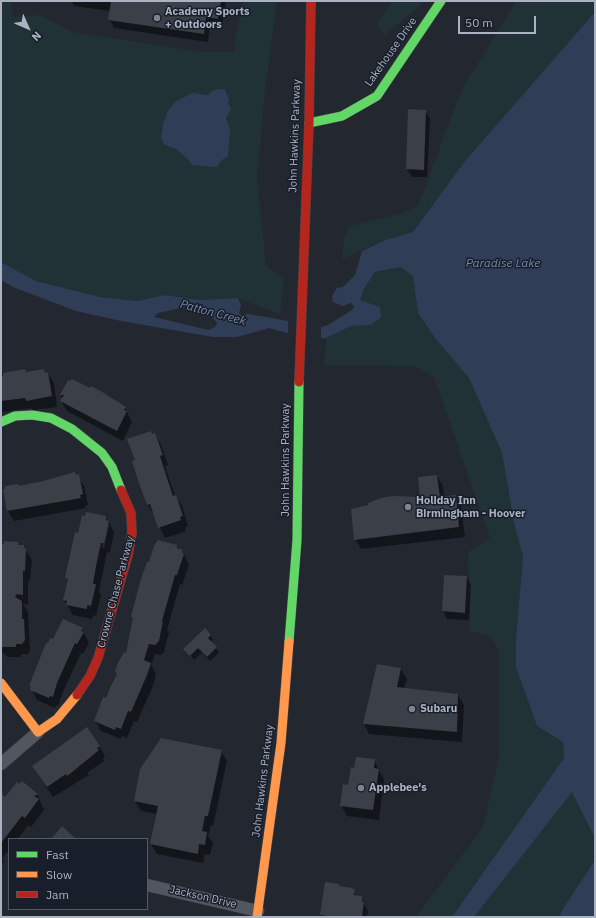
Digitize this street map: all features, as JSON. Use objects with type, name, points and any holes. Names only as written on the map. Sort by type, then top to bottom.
[{"type":"main road","name":"John Hawkins Parkway","points":[[258,914],[281,744],[297,546],[299,364],[311,1]]},
{"type":"main road","name":"Lakehouse Drive","points":[[308,123],[342,116],[377,96],[441,1]]},
{"type":"main road","name":"Crowne Chase Parkway","points":[[1,422],[15,416],[32,415],[51,418],[72,429],[102,454],[112,467],[131,513],[132,533],[128,555],[98,658],[90,676],[71,703],[57,719],[38,732]]},
{"type":"main road","points":[[1,683],[38,732]]},
{"type":"street","name":"Crowne Chase Parkway","points":[[1,764],[38,732]]},
{"type":"street","name":"Jackson Drive","points":[[148,885],[258,914]]},
{"type":"shaded area","points":[[1,1],[11,1],[12,17],[40,15],[72,32],[202,52],[233,52],[243,1],[277,1],[265,89],[257,177],[266,266],[284,278],[280,314],[238,298],[200,300],[164,295],[138,301],[100,297],[36,281],[1,262]]},
{"type":"shaded area","points":[[393,1],[425,1],[385,35],[376,24]]},
{"type":"shaded area","points":[[516,1],[595,1],[595,12],[465,161],[413,232],[385,240],[342,259],[344,238],[350,226],[400,214],[418,206],[461,91]]},
{"type":"shaded area","points":[[401,267],[413,276],[418,313],[435,338],[469,378],[502,453],[515,528],[523,556],[516,638],[537,726],[563,742],[564,758],[452,917],[416,917],[483,827],[499,757],[499,651],[490,635],[470,631],[468,552],[490,538],[434,377],[415,366],[324,365],[326,338],[351,326],[371,325],[368,302],[360,300],[375,272]]},
{"type":"shaded area","points":[[572,791],[593,831],[595,838],[595,860],[562,910],[559,917],[474,917]]},
{"type":"water","name":"Paradise Lake","points":[[595,12],[595,838],[572,792],[474,917],[452,917],[564,758],[563,742],[537,726],[516,667],[516,638],[523,556],[515,528],[502,453],[469,378],[435,338],[418,313],[413,276],[401,267],[375,272],[364,289],[360,300],[380,307],[381,317],[371,325],[351,326],[326,338],[308,339],[269,328],[237,337],[213,337],[121,321],[76,311],[13,287],[1,280],[1,262],[36,281],[100,297],[138,301],[164,295],[200,300],[238,298],[241,305],[239,313],[241,315],[248,314],[322,327],[328,325],[352,310],[354,306],[351,303],[343,306],[333,302],[332,296],[337,288],[343,287],[355,275],[362,251],[385,240],[413,232],[465,161]],"holes":[[[186,307],[214,319],[217,323],[215,327],[208,330],[154,317],[158,313]]]},
{"type":"water","points":[[225,89],[231,109],[226,118],[230,130],[228,156],[222,160],[217,167],[192,165],[187,158],[176,149],[165,145],[161,139],[163,124],[168,111],[175,102],[192,93],[208,95],[213,90]]},
{"type":"water","points":[[595,860],[595,917],[559,917],[562,910]]},
{"type":"pier","points":[[288,320],[321,325],[321,340],[308,341],[288,335]]},
{"type":"building","name":"Academy Sports + Outdoors","points":[[111,1],[221,1],[218,19],[206,17],[204,34],[108,20]]},
{"type":"building","points":[[408,109],[426,110],[424,170],[406,169]]},
{"type":"building","points":[[25,369],[26,372],[44,369],[45,373],[48,372],[52,396],[26,401],[25,398],[1,401],[1,376],[3,376],[3,373]]},
{"type":"building","points":[[72,379],[90,388],[91,386],[99,390],[126,407],[124,410],[127,411],[117,431],[60,401],[64,395],[60,395],[68,380],[70,381]]},
{"type":"building","points":[[151,431],[152,434],[155,433],[163,455],[160,456],[173,496],[176,495],[183,516],[180,517],[181,520],[158,528],[150,504],[147,505],[139,483],[132,461],[135,460],[127,439]]},
{"type":"building","points":[[75,472],[76,475],[79,474],[83,494],[80,495],[81,498],[7,511],[3,490],[5,489],[5,486],[19,484],[19,486]]},
{"type":"building","name":"Holiday Inn Birmingham - Hoover","points":[[437,475],[440,497],[456,495],[459,527],[354,540],[351,509],[368,505],[368,503],[381,498],[393,496],[420,497],[418,477]]},
{"type":"building","points":[[86,512],[106,516],[106,520],[109,521],[104,543],[101,543],[96,566],[93,584],[96,584],[91,606],[87,605],[87,609],[66,605],[67,601],[63,600],[68,579],[65,578],[75,532],[78,533],[82,515],[85,516]]},
{"type":"building","points":[[158,540],[177,545],[177,548],[183,550],[182,552],[184,554],[177,575],[175,575],[162,621],[159,641],[155,645],[149,644],[144,660],[151,663],[147,675],[131,712],[128,711],[121,729],[116,727],[115,730],[94,721],[103,697],[106,698],[117,674],[115,671],[118,663],[124,652],[126,653],[133,617],[131,617],[140,582],[147,562],[149,562],[154,546]]},
{"type":"building","points":[[4,541],[18,542],[18,545],[24,545],[24,548],[26,549],[25,571],[23,571],[23,595],[17,594],[15,597],[22,601],[22,619],[24,619],[25,640],[22,644],[16,644],[16,647],[2,647],[1,644],[1,544],[4,544]]},
{"type":"building","points":[[444,575],[467,576],[465,613],[442,611]]},
{"type":"building","points":[[63,619],[83,628],[81,631],[84,632],[77,644],[75,643],[57,683],[53,697],[50,696],[49,698],[30,690],[31,687],[29,686],[46,643],[48,643],[50,638],[53,639]]},
{"type":"building","points":[[205,628],[211,635],[208,638],[217,647],[207,657],[198,648],[190,656],[183,649]]},
{"type":"building","name":"Subaru","points":[[377,664],[401,668],[397,687],[458,694],[457,732],[363,724]]},
{"type":"building","points":[[87,727],[100,746],[97,748],[99,750],[67,776],[66,774],[47,787],[32,766]]},
{"type":"building","points":[[161,738],[222,750],[208,816],[205,816],[202,831],[207,832],[205,845],[199,844],[198,854],[150,844],[158,806],[134,801],[140,769]]},
{"type":"building","points":[[356,757],[375,759],[374,768],[379,769],[373,810],[340,806],[343,784],[348,785],[351,767],[354,768]]},
{"type":"building","points":[[22,781],[38,794],[34,796],[39,799],[25,818],[22,816],[1,843],[1,793],[5,797],[17,782],[19,784]]},
{"type":"building","points":[[62,826],[75,838],[52,838]]},
{"type":"building","points":[[325,882],[352,888],[355,890],[354,895],[362,896],[362,902],[364,902],[362,916],[334,917],[320,915]]},
{"type":"traffic: fast","points":[[309,123],[342,116],[377,96],[441,1]]},
{"type":"traffic: fast","points":[[289,642],[297,540],[299,382]]},
{"type":"traffic: fast","points":[[1,422],[15,416],[32,415],[51,418],[72,429],[102,453],[112,467],[121,490]]},
{"type":"traffic: slow","points":[[257,917],[281,743],[289,642]]},
{"type":"traffic: slow","points":[[1,683],[38,732],[57,719],[77,695]]},
{"type":"traffic: jam","points":[[299,382],[309,123],[311,1]]},
{"type":"traffic: jam","points":[[77,695],[90,676],[98,658],[128,555],[132,533],[131,513],[121,490]]},
{"type":"place","name":"Academy Sports + Outdoors","points":[[157,18]]},
{"type":"place","name":"Holiday Inn Birmingham - Hoover","points":[[408,507]]},
{"type":"place","name":"Subaru","points":[[412,709]]},
{"type":"place","name":"Applebee's","points":[[361,788]]},
{"type":"water label","name":"Patton Creek","points":[[213,313]]}]
